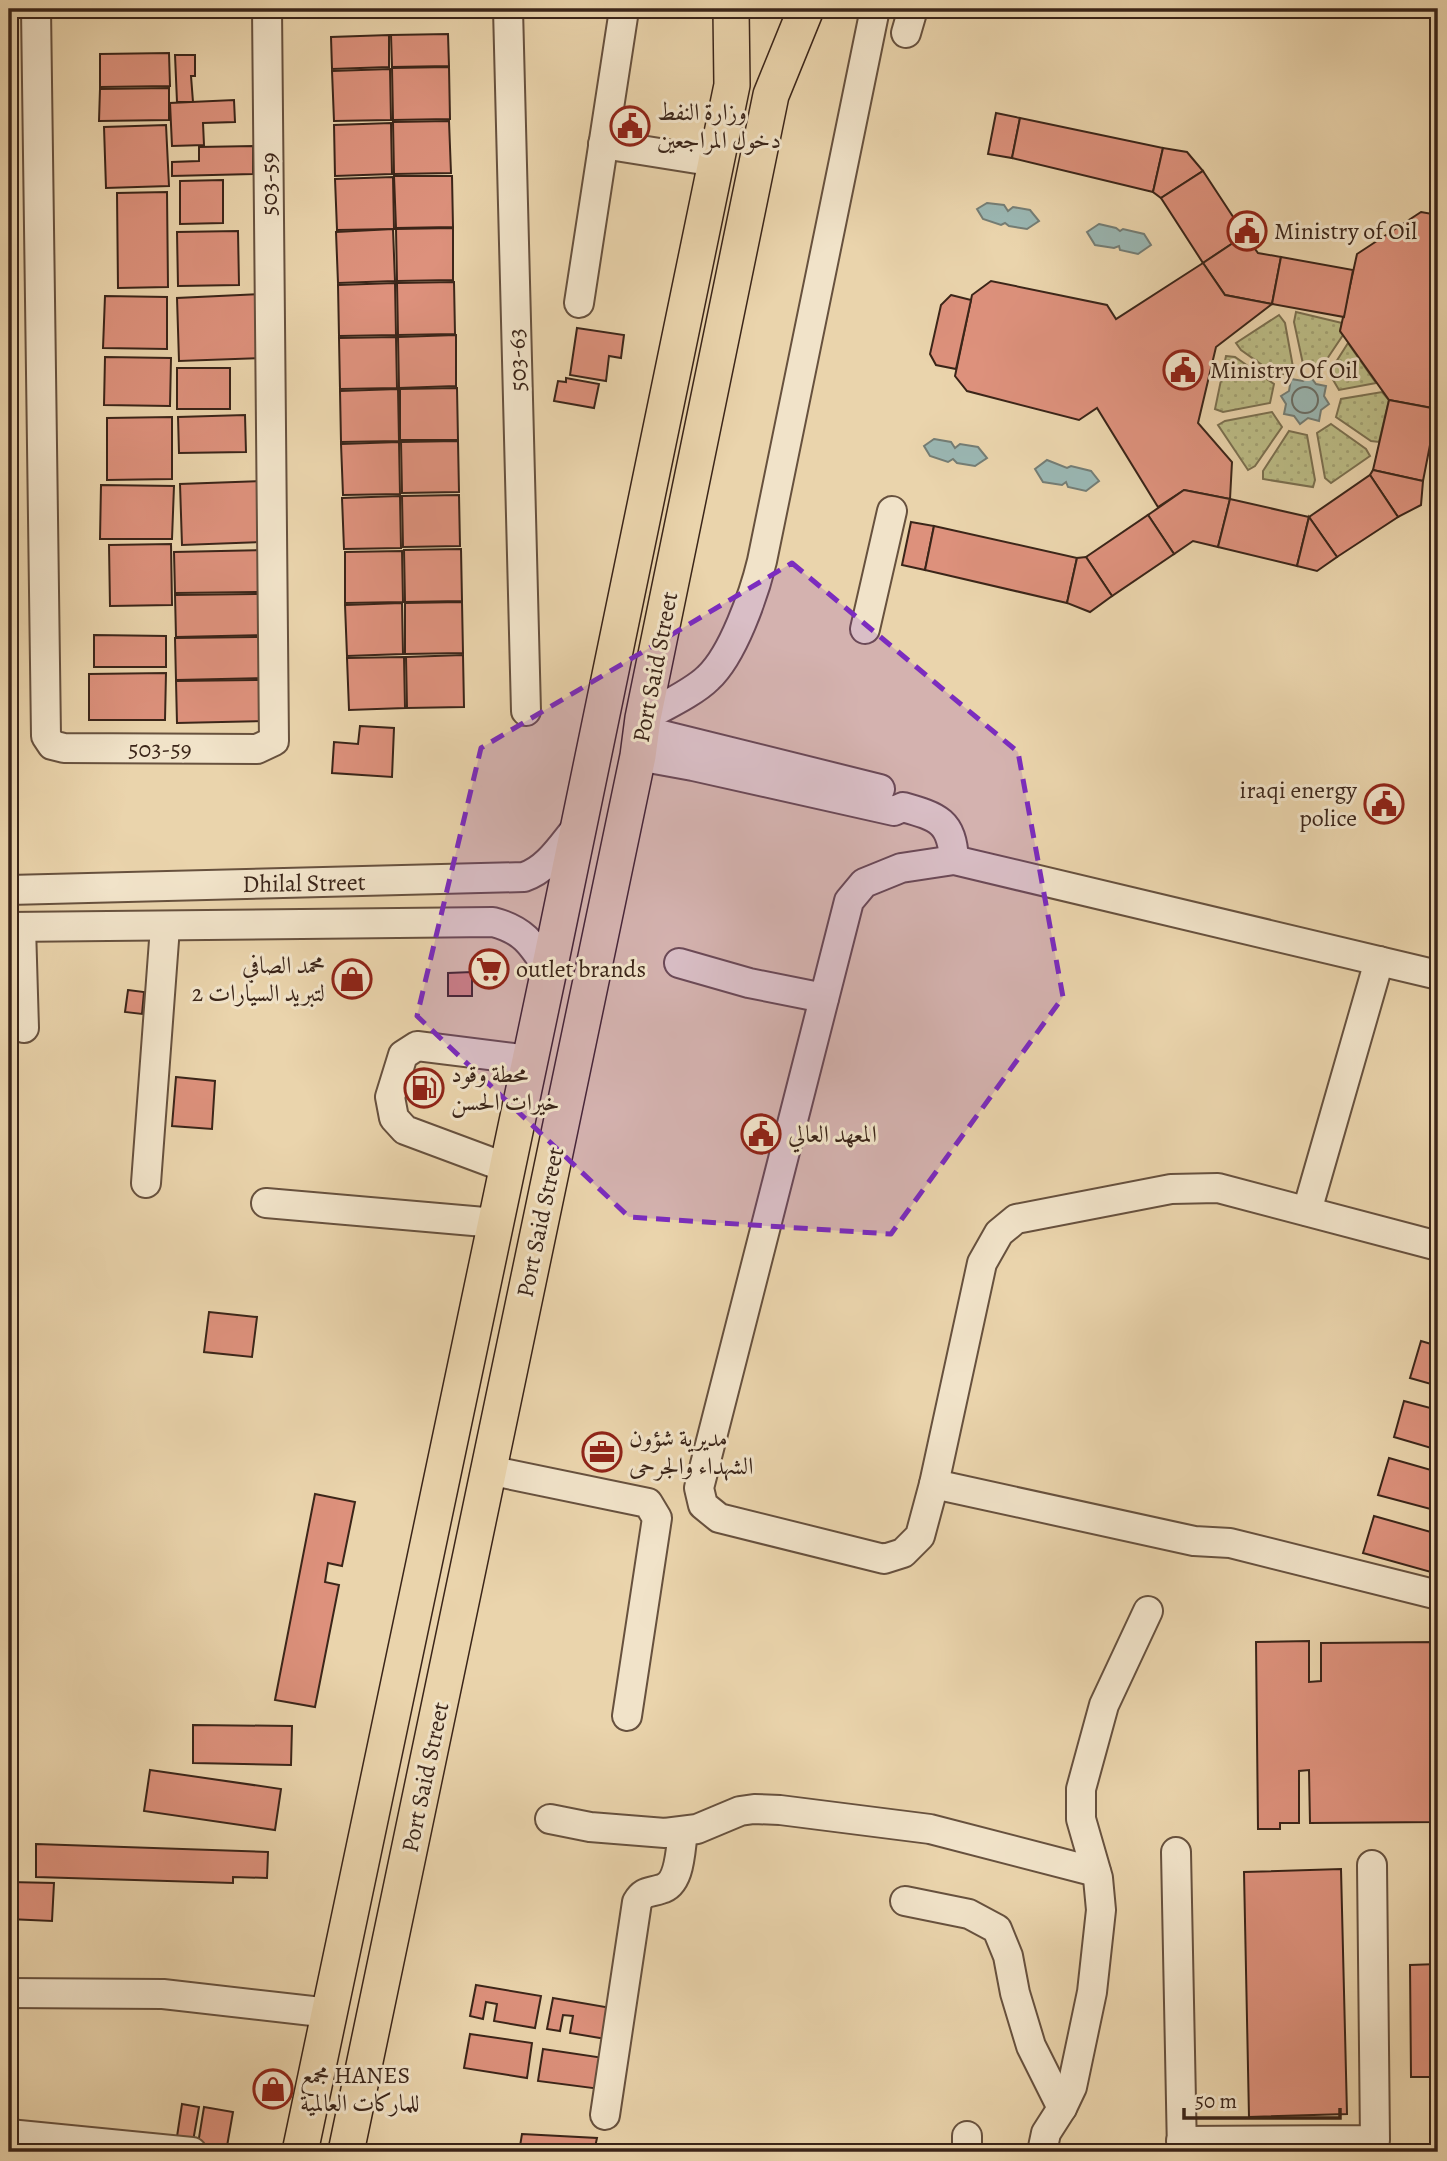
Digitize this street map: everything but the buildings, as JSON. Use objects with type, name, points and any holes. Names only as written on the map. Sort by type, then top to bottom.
[{"type":"main road","name":"Port Said Street","points":[[300,2152],[732,85],[731,9]]},
{"type":"main road","points":[[732,85],[748,9]]},
{"type":"main road","points":[[771,95],[788,9]]},
{"type":"main road","name":"Port Said Street","points":[[346,2152],[641,735],[771,95],[806,9]]},
{"type":"street","name":"503-59","points":[[36,9],[46,736],[52,746],[64,748],[229,749],[257,749],[274,741],[267,9]]},
{"type":"street","name":"503-63","points":[[508,9],[526,711]]},
{"type":"street","points":[[579,303],[624,10]]},
{"type":"street","points":[[641,735],[719,667],[750,605],[762,561],[874,19]]},
{"type":"street","points":[[603,144],[716,162]]},
{"type":"street","points":[[865,629],[892,511]]},
{"type":"street","points":[[641,735],[696,755],[894,811],[903,807],[926,813],[942,823],[953,839],[954,860]]},
{"type":"street","name":"Dhilal Street","points":[[9,891],[524,877],[537,873],[546,865],[578,826]]},
{"type":"street","points":[[1438,975],[954,860],[901,868],[864,883],[849,901],[824,998],[699,1488],[704,1505],[719,1518],[884,1559],[903,1553],[920,1536],[934,1484],[982,1263],[999,1233],[1016,1219],[1171,1189],[1218,1188],[1438,1246]]},
{"type":"street","name":"Dhilal Street","points":[[15,927],[493,922],[510,926],[523,936],[549,970]]},
{"type":"street","points":[[15,927],[24,1028]]},
{"type":"street","points":[[146,1183],[165,927]]},
{"type":"street","points":[[1307,1212],[1379,961]]},
{"type":"street","points":[[679,963],[749,983],[824,998]]},
{"type":"street","points":[[507,1168],[405,1130],[394,1118],[390,1097],[403,1055],[417,1046],[530,1060]]},
{"type":"street","points":[[266,1203],[496,1223]]},
{"type":"street","points":[[488,1470],[648,1503],[657,1518],[627,1716]]},
{"type":"street","points":[[934,1484],[1194,1541],[1230,1543],[1438,1595]]},
{"type":"street","points":[[1042,2152],[1046,2133],[1072,2087],[1092,1992],[1101,1910],[1097,1872],[1081,1819],[1081,1790],[1104,1705],[1148,1611]]},
{"type":"street","points":[[550,1819],[590,1827],[653,1833],[683,1832],[740,1811],[780,1810],[930,1829],[1097,1872]]},
{"type":"street","points":[[605,2115],[637,1902],[646,1892],[664,1889],[674,1880],[683,1832]]},
{"type":"street","points":[[1177,1852],[1182,2147],[1282,2146],[1375,2140],[1372,1865]]},
{"type":"street","points":[[905,1902],[969,1914],[997,1929],[1009,1956],[1015,1993],[1031,2046],[1062,2108]]},
{"type":"street","points":[[9,1993],[163,1994],[330,2013]]},
{"type":"street","points":[[9,2134],[192,2152]]},
{"type":"highlighted area","points":[[792,563],[1018,752],[1063,997],[891,1234],[629,1217],[417,1016],[481,748]]},
{"type":"green space","points":[[1296,312],[1342,323],[1340,331],[1343,335],[1321,368],[1303,364],[1294,322]]},
{"type":"green space","points":[[1279,315],[1285,323],[1293,367],[1279,377],[1241,350],[1236,343]]},
{"type":"green space","points":[[1348,343],[1376,383],[1339,390],[1329,373]]},
{"type":"green space","points":[[1226,356],[1235,357],[1274,384],[1270,403],[1223,412],[1215,409]]},
{"type":"green space","points":[[1382,392],[1389,400],[1379,442],[1371,441],[1336,417],[1341,399]]},
{"type":"green space","points":[[1272,412],[1282,427],[1255,466],[1248,470],[1218,425],[1225,421]]},
{"type":"green space","points":[[1331,424],[1366,449],[1370,456],[1331,483],[1325,478],[1317,433]]},
{"type":"green space","points":[[1289,431],[1307,435],[1315,480],[1313,487],[1263,479],[1263,471]]},
{"type":"water","points":[[987,203],[1004,205],[1008,211],[1013,207],[1030,210],[1039,221],[1027,229],[983,219],[977,209]]},
{"type":"water","points":[[1099,224],[1120,231],[1123,229],[1144,234],[1151,245],[1138,254],[1120,250],[1119,246],[1114,248],[1095,245],[1087,232]]},
{"type":"water","points":[[1310,376],[1316,384],[1326,386],[1324,396],[1329,404],[1321,410],[1319,421],[1308,418],[1300,424],[1294,416],[1284,414],[1286,404],[1281,396],[1289,391],[1291,379],[1303,381]]},
{"type":"water","points":[[934,439],[951,442],[955,448],[960,444],[978,447],[987,458],[975,466],[930,456],[924,446]]},
{"type":"water","points":[[1047,460],[1067,468],[1071,466],[1091,471],[1099,481],[1086,491],[1068,487],[1066,482],[1062,485],[1043,482],[1035,469]]},
{"type":"place","name":"وزارة النفط دخول المراجعين","points":[[630,126]]},
{"type":"place","name":"Ministry of Oil","points":[[1247,231]]},
{"type":"place","name":"Ministry Of Oil","points":[[1183,370]]},
{"type":"place","name":"iraqi energy police","points":[[1384,804]]},
{"type":"place","name":"outlet brands","points":[[489,969]]},
{"type":"place","name":"محمد الصافي لتبريد السيارات 2","points":[[352,979]]},
{"type":"place","name":"محطة وقود خيرات الحسن","points":[[424,1088]]},
{"type":"place","name":"المعهد العالي","points":[[761,1134]]},
{"type":"place","name":"مديرية شؤون الشهداء والجرحى","points":[[602,1452]]},
{"type":"place","name":"مجمع HANES للماركات العالمية","points":[[273,2089]]}]
